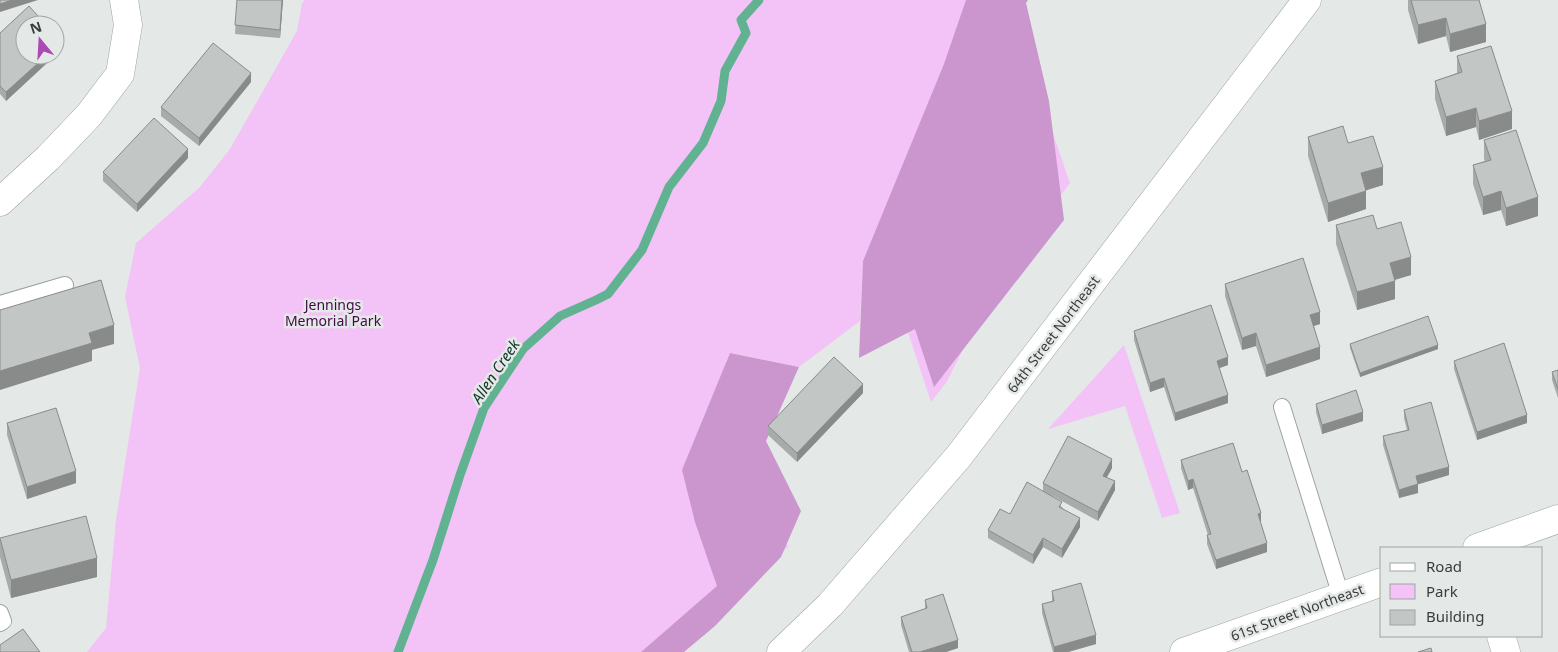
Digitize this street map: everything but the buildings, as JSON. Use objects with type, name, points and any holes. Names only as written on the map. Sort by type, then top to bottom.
[{"type":"main road","points":[[0,202],[48,158],[89,116],[120,74],[128,25],[124,0]]},
{"type":"main road","name":"64th Street Northeast","points":[[781,652],[830,604],[959,456],[1307,0]]},
{"type":"main road","points":[[1480,547],[1558,520]]},
{"type":"main road","name":"61st Street Northeast","points":[[1184,652],[1380,583]]},
{"type":"main road","points":[[1501,637],[1506,652]]},
{"type":"lane","points":[[0,304],[65,285]]},
{"type":"lane","points":[[1282,407],[1341,596]]},
{"type":"lane","points":[[0,613],[3,621],[0,623]]},
{"type":"green space","name":"Jennings Memorial Park","points":[[305,0],[1007,0],[1070,183],[1004,269],[946,383],[931,402],[875,232],[863,261],[860,321],[799,367],[730,353],[726,361],[788,547],[670,627],[641,652],[87,652],[106,628],[116,520],[140,368],[125,297],[136,243],[199,188],[230,149],[297,31],[302,3]]},
{"type":"green space","points":[[1124,345],[1180,513],[1162,518],[1125,406],[1048,429]]},
{"type":"shaded area","points":[[966,0],[1028,0],[1026,3],[1049,101],[1064,220],[934,387],[915,329],[859,358],[863,261],[944,64]]},
{"type":"shaded area","points":[[730,353],[799,367],[766,441],[801,511],[781,557],[715,626],[684,652],[641,652],[717,586],[695,522],[682,470]]},
{"type":"waterway","name":"Allen Creek","points":[[398,652],[433,560],[484,408],[523,349],[560,316],[608,294],[642,250],[669,187],[703,143],[721,101],[725,71],[746,33],[741,20],[759,0]]}]
